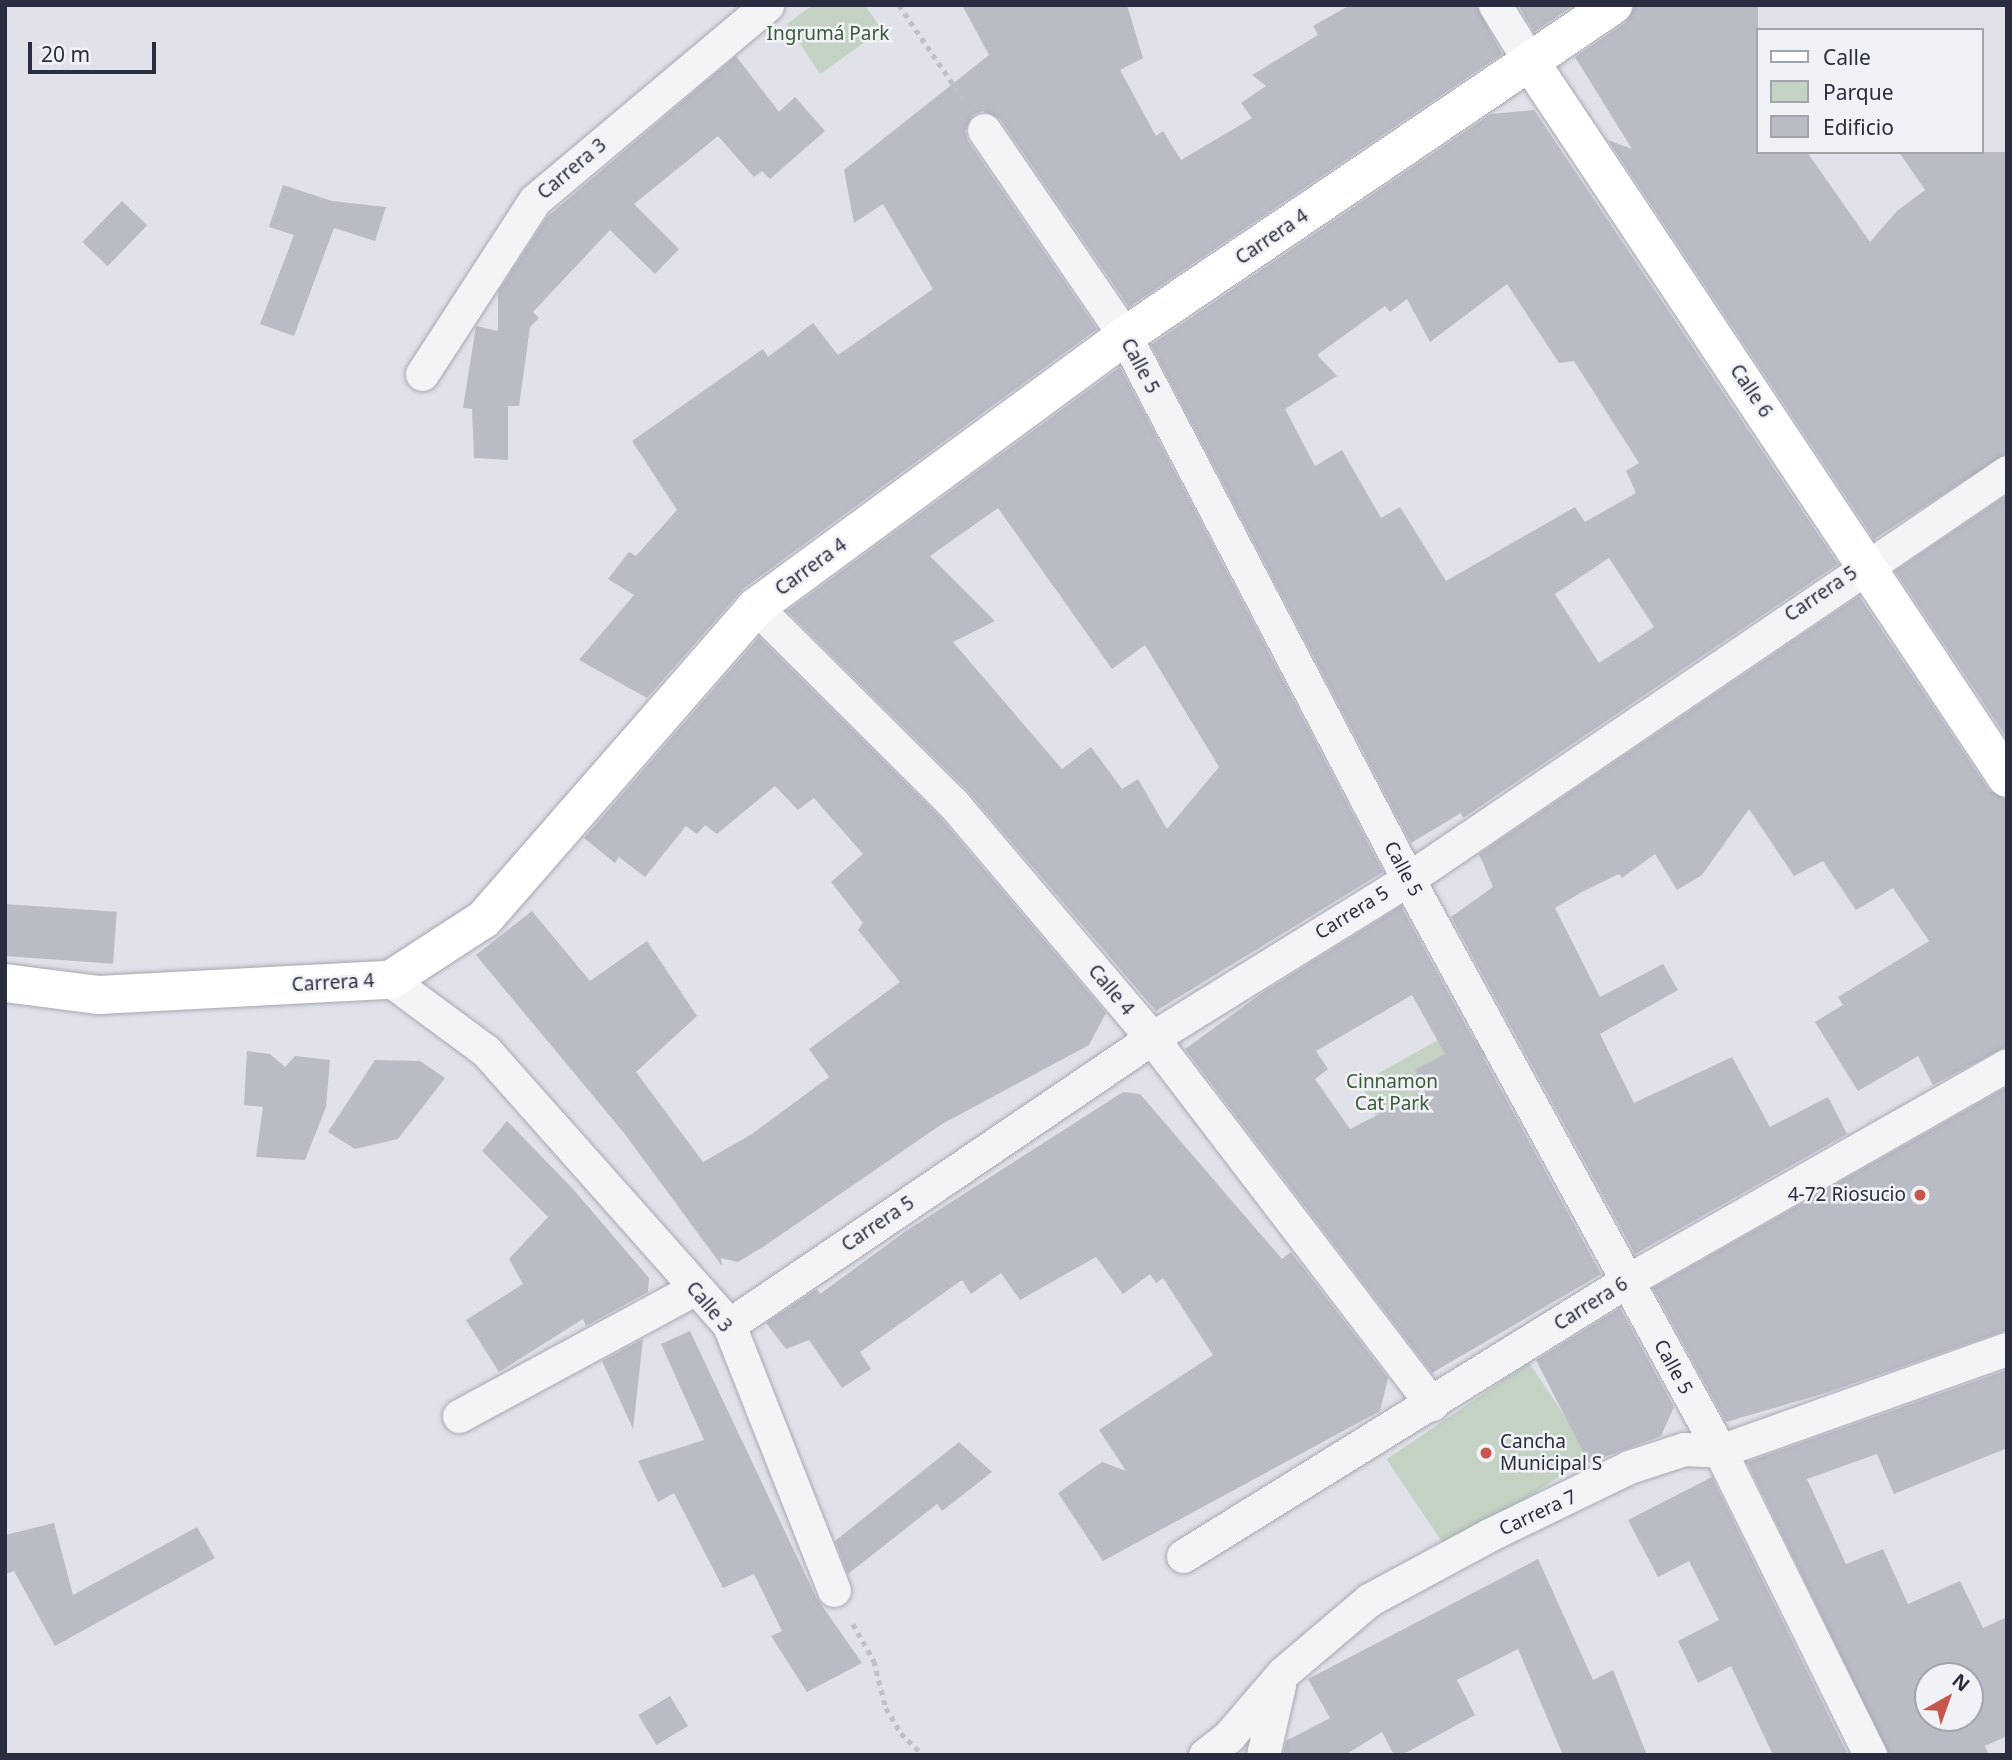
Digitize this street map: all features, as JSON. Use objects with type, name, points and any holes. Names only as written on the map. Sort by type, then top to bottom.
[{"type":"main road","name":"Carrera 4","points":[[5,983],[99,995],[390,980],[484,919],[756,607],[1125,336],[1613,5]]},
{"type":"main road","name":"Calle 6","points":[[1530,62],[2007,778]]},
{"type":"street","name":"Carrera 3","points":[[422,374],[535,200],[767,5]]},
{"type":"street","name":"Calle 6","points":[[1494,5],[1530,62]]},
{"type":"street","name":"Calle 5","points":[[984,130],[1125,336],[1408,878],[1625,1282],[1720,1451],[1870,1755]]},
{"type":"street","name":"Carrera 5","points":[[729,1325],[1152,1038],[1408,878],[1866,564],[2007,472]]},
{"type":"street","name":"Calle 4","points":[[756,607],[952,802],[1152,1038],[1432,1404]]},
{"type":"street","name":"Calle 3","points":[[390,980],[486,1052],[694,1289],[729,1325],[834,1590]]},
{"type":"street","name":"Carrera 6","points":[[1182,1556],[1432,1404],[1625,1282],[2007,1065]]},
{"type":"street","points":[[459,1416],[694,1289]]},
{"type":"street","name":"Carrera 7","points":[[1206,1755],[1229,1735],[1283,1673],[1369,1600],[1489,1535],[1629,1467],[1684,1449],[1720,1451],[2007,1349]]},
{"type":"street","points":[[1263,1755],[1283,1673]]},
{"type":"path","points":[[899,5],[984,130]]},
{"type":"path","points":[[834,1590],[874,1661],[886,1708],[901,1733],[923,1755]]},
{"type":"green space","name":"Ingrumá Park","points":[[813,5],[865,5],[882,30],[820,74],[787,24]]},
{"type":"green space","name":"Cinnamon Cat Park","points":[[1465,1025],[1478,1045],[1490,1043],[1498,1059],[1473,1056],[1421,1091],[1385,1137],[1361,1083]]},
{"type":"green space","name":"Cancha Municipal S","points":[[1529,1363],[1591,1455],[1448,1551],[1386,1459]]},
{"type":"building","points":[[962,5],[1127,5],[1143,58],[1120,70],[1156,136],[1163,131],[1181,160],[1252,118],[1241,103],[1266,86],[1252,75],[1318,35],[1313,26],[1350,5],[1476,5],[1502,54],[1129,307],[1000,119],[983,111],[973,115],[965,131],[968,141],[1097,329],[743,589],[647,698],[579,660],[634,595],[608,579],[629,552],[636,556],[677,510],[632,441],[763,349],[768,357],[813,323],[838,355],[933,289],[883,204],[854,223],[844,170],[989,55]]},
{"type":"building","points":[[1518,5],[1574,5],[1534,32]]},
{"type":"building","points":[[1635,5],[1758,5],[1756,154],[1808,154],[1870,242],[1897,211],[1925,190],[1900,154],[2007,152],[2007,453],[1874,539],[1608,140],[1632,149],[1575,57],[1625,23]]},
{"type":"building","points":[[736,56],[779,112],[795,97],[825,131],[770,179],[762,171],[754,177],[718,136],[634,204],[679,249],[655,274],[610,230],[533,312],[539,318],[530,327],[519,406],[508,406],[508,460],[474,458],[472,409],[463,408],[476,326],[498,331],[498,292],[547,217]]},
{"type":"building","points":[[1534,110],[1838,564],[1463,818],[1461,813],[1411,843],[1151,345],[1491,114]],"holes":[[[1507,284],[1559,363],[1574,361],[1639,463],[1626,471],[1636,493],[1585,522],[1575,507],[1446,581],[1400,507],[1381,518],[1342,450],[1315,466],[1285,409],[1337,376],[1317,355],[1385,306],[1390,312],[1407,299],[1430,342]],[[1609,558],[1654,627],[1599,663],[1555,594]]]},
{"type":"building","points":[[283,185],[332,201],[386,207],[375,241],[334,228],[294,336],[260,324],[294,235],[269,227]]},
{"type":"building","points":[[122,201],[147,225],[108,266],[82,242]]},
{"type":"building","points":[[1120,367],[1383,872],[1156,1011],[967,790],[787,611]],"holes":[[[998,508],[1112,669],[1145,645],[1219,767],[1167,829],[1138,779],[1122,789],[1091,747],[1062,769],[953,642],[995,621],[930,556]]]},
{"type":"building","points":[[2007,495],[2007,738],[1895,571]]},
{"type":"building","points":[[1859,596],[1989,790],[2007,800],[2007,1046],[1933,1085],[1918,1056],[1858,1091],[1815,1022],[1843,1005],[1838,997],[1929,941],[1893,888],[1856,910],[1823,861],[1794,876],[1749,809],[1702,875],[1677,890],[1655,854],[1622,878],[1619,874],[1582,892],[1555,908],[1600,997],[1663,964],[1678,990],[1600,1034],[1634,1103],[1732,1057],[1770,1127],[1828,1097],[1847,1134],[1635,1254],[1451,917],[1493,887],[1479,854]]},
{"type":"building","points":[[759,637],[938,815],[1106,1013],[1089,1045],[942,1124],[763,1247],[738,1262],[721,1258],[722,1266],[624,1133],[476,955],[532,911],[590,981],[647,941],[697,1016],[636,1072],[703,1162],[752,1134],[829,1077],[809,1049],[900,982],[858,930],[863,923],[831,882],[863,854],[814,798],[798,810],[775,786],[717,834],[705,825],[697,834],[686,826],[645,877],[619,857],[615,863],[584,838]]},
{"type":"building","points":[[5,904],[117,912],[113,964],[5,956]]},
{"type":"building","points":[[1401,906],[1601,1274],[1432,1373],[1185,1049],[1265,991]],"holes":[[[1412,995],[1445,1054],[1415,1070],[1425,1091],[1350,1129],[1315,1079],[1328,1069],[1316,1051]]]},
{"type":"building","points":[[247,1051],[270,1054],[285,1067],[295,1056],[330,1060],[326,1107],[305,1160],[256,1157],[263,1107],[244,1105]]},
{"type":"building","points":[[375,1060],[420,1061],[445,1078],[398,1139],[355,1149],[328,1132]]},
{"type":"building","points":[[2007,1087],[2007,1330],[1829,1392],[1726,1422],[1653,1288]]},
{"type":"building","points":[[1123,1092],[1140,1094],[1282,1259],[1291,1252],[1388,1378],[1380,1411],[1103,1561],[1058,1493],[1102,1462],[1126,1471],[1099,1430],[1213,1355],[1163,1278],[1156,1283],[1150,1274],[1123,1294],[1096,1257],[1020,1300],[1001,1273],[971,1294],[962,1280],[860,1352],[871,1369],[842,1388],[809,1340],[786,1349],[766,1323],[817,1289],[820,1294],[906,1231]]},
{"type":"building","points":[[507,1121],[573,1189],[649,1278],[648,1292],[586,1326],[583,1319],[499,1372],[466,1320],[523,1284],[509,1259],[548,1217],[482,1151]]},
{"type":"building","points":[[1620,1308],[1674,1407],[1661,1436],[1589,1463],[1536,1360]]},
{"type":"building","points":[[690,1331],[816,1597],[862,1663],[807,1692],[771,1636],[782,1631],[754,1574],[723,1588],[674,1493],[658,1502],[638,1461],[704,1440],[661,1344]]},
{"type":"building","points":[[643,1339],[633,1429],[602,1361]]},
{"type":"building","points":[[2007,1370],[2007,1448],[1894,1494],[1877,1454],[1807,1479],[1846,1564],[1883,1549],[1908,1604],[1960,1581],[1983,1628],[2007,1617],[2007,1736],[1985,1746],[1989,1755],[1889,1755],[1747,1462]]},
{"type":"building","points":[[959,1442],[992,1472],[942,1511],[937,1504],[848,1574],[835,1541]]},
{"type":"building","points":[[1712,1477],[1848,1755],[1773,1755],[1731,1666],[1698,1683],[1678,1641],[1719,1620],[1689,1561],[1658,1577],[1628,1520]]},
{"type":"building","points":[[54,1523],[73,1595],[197,1527],[215,1558],[55,1646],[14,1571],[5,1574],[5,1535]]},
{"type":"building","points":[[1538,1559],[1593,1680],[1613,1670],[1647,1755],[1563,1755],[1518,1649],[1457,1680],[1475,1715],[1402,1755],[1394,1755],[1382,1732],[1345,1755],[1283,1755],[1286,1741],[1330,1718],[1308,1679]]},
{"type":"building","points":[[670,1696],[688,1726],[656,1745],[638,1715]]},
{"type":"place","name":"4-72 Riosucio","points":[[1920,1195]]},
{"type":"place","name":"Cancha Municipal S","points":[[1486,1453]]}]
